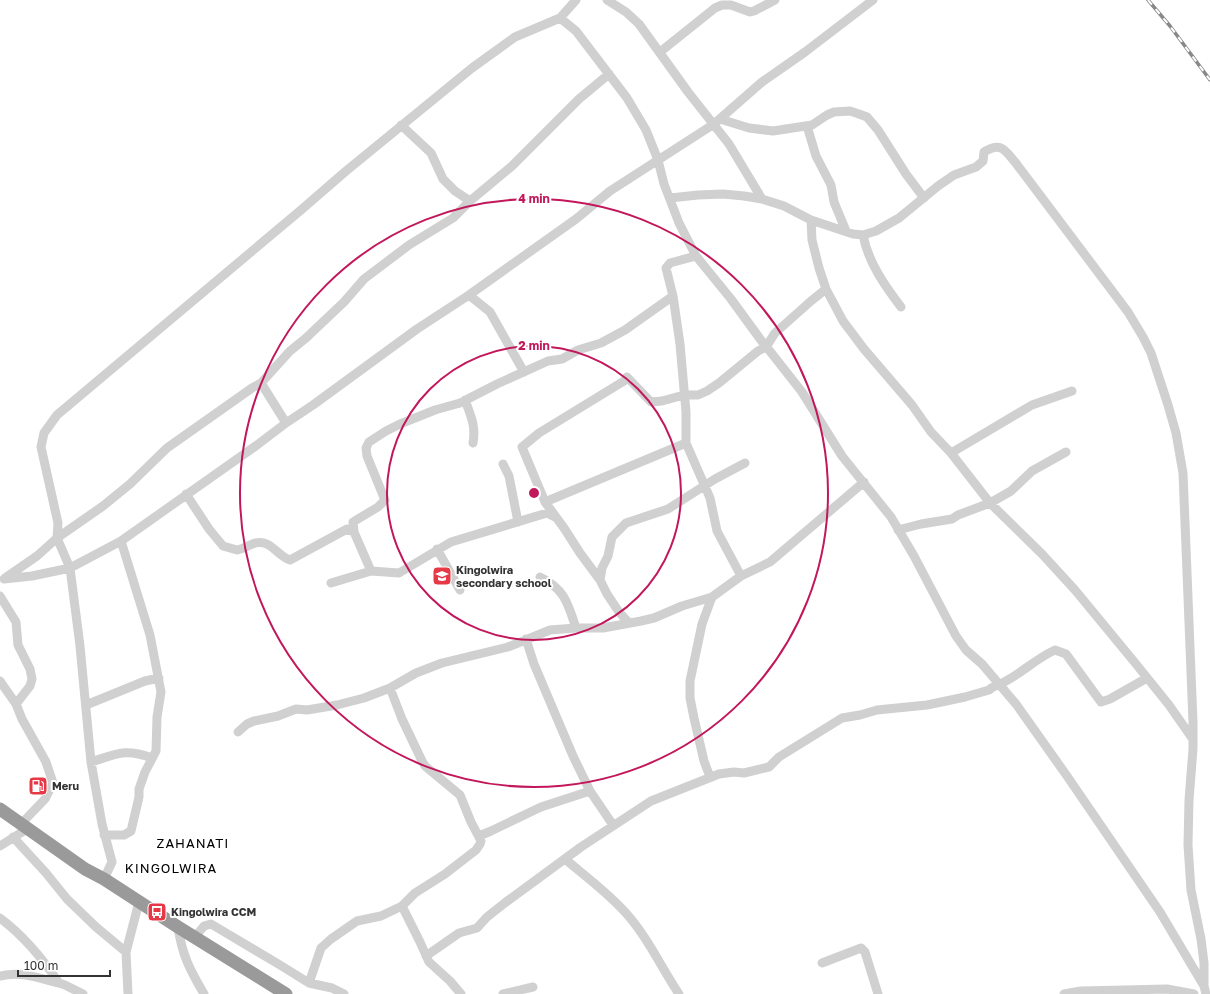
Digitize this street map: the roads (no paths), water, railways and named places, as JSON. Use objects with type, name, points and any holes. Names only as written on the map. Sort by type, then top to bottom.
[{"type":"highway","points":[[0,809],[85,869],[286,994]]},
{"type":"street","points":[[104,880],[112,862],[104,835],[91,762],[80,646],[70,568],[57,538],[58,523],[41,447],[44,433],[54,419],[401,125],[472,68],[515,37],[560,18],[576,0]]},
{"type":"street","points":[[607,0],[626,12],[640,24],[660,52],[717,122],[762,199]]},
{"type":"street","points":[[660,52],[701,19],[722,5],[731,5],[750,12],[775,0]]},
{"type":"street","points":[[2,580],[32,576],[70,568],[121,541],[313,405],[417,329],[469,295],[576,219],[610,191],[717,122],[762,82],[873,0]]},
{"type":"street","points":[[560,18],[576,31],[628,98],[646,130],[658,160],[664,184],[680,223],[696,256],[731,299],[766,348],[802,392],[842,456],[891,517],[914,556],[956,636],[966,650],[978,660],[1000,684],[1068,776],[1160,912],[1205,990]]},
{"type":"street","points":[[2,580],[33,560],[57,538],[130,484],[167,448],[261,383],[290,351],[344,302],[364,279],[409,245],[453,218],[512,166],[579,99],[609,74]]},
{"type":"street","points":[[717,122],[765,131],[773,131],[812,125],[834,112],[850,111],[867,117],[878,130],[906,174],[924,198]]},
{"type":"street","points":[[401,125],[421,142],[431,153],[443,179],[455,191],[470,202]]},
{"type":"street","points":[[807,126],[816,156],[831,186],[834,202],[846,231]]},
{"type":"street","points":[[670,198],[723,194],[762,199],[784,206],[811,220],[864,235],[876,231],[899,218],[954,175],[976,167],[983,161],[984,152],[994,146],[1001,147],[1015,162],[1128,312],[1152,353],[1176,433],[1183,473],[1190,625],[1193,749],[1189,800],[1189,853],[1191,890],[1201,939],[1205,990]]},
{"type":"street","points":[[811,220],[812,240],[819,268],[826,290],[843,321],[990,503],[1042,554],[1075,590],[1169,705],[1192,738]]},
{"type":"street","points":[[864,235],[865,242],[883,282],[901,307]]},
{"type":"street","points":[[696,256],[670,263],[666,268],[673,296],[680,344],[686,412],[686,443],[710,498],[717,531],[741,576]]},
{"type":"street","points":[[629,623],[619,612],[600,580],[545,502],[522,448],[527,441],[624,381],[627,377],[651,402],[662,401],[684,395],[698,395],[707,391],[730,375],[758,352],[766,348],[775,333],[811,301],[826,290]]},
{"type":"street","points":[[469,295],[490,312],[524,372]]},
{"type":"street","points":[[371,571],[354,532],[353,522],[378,507],[385,500],[367,456],[366,448],[369,442],[400,424],[465,400],[548,361],[562,359],[578,350],[601,343],[625,330],[673,296]]},
{"type":"street","points":[[261,383],[286,423]]},
{"type":"street","points":[[951,453],[1027,408],[1072,391]]},
{"type":"street","points":[[465,400],[474,424],[475,432],[473,443]]},
{"type":"street","points":[[545,502],[686,443]]},
{"type":"street","points":[[898,530],[921,524],[952,519],[958,515],[990,503],[1011,491],[1032,471],[1066,452]]},
{"type":"street","points":[[600,580],[602,568],[608,556],[612,537],[622,526],[626,523],[668,509],[744,463]]},
{"type":"street","points":[[503,464],[509,476],[518,522]]},
{"type":"street","points":[[238,732],[247,724],[254,721],[278,716],[296,709],[307,710],[337,705],[364,698],[390,688],[416,672],[442,663],[508,647],[550,630],[604,628],[654,618],[682,606],[712,597],[741,576],[770,562],[864,482]]},
{"type":"street","points":[[186,494],[209,529],[224,546],[237,550],[254,543],[265,542],[286,559],[290,560],[347,529],[354,532]]},
{"type":"street","points":[[331,584],[376,570],[399,573],[451,542],[547,513],[556,518]]},
{"type":"street","points":[[104,835],[124,835],[131,830],[139,797],[139,789],[156,751],[157,717],[161,692],[150,635],[121,541]]},
{"type":"street","points":[[437,549],[460,590]]},
{"type":"street","points":[[540,577],[551,582],[561,593],[567,602],[576,628]]},
{"type":"street","points":[[0,596],[16,622],[18,645],[30,669],[32,679],[30,686],[16,704]]},
{"type":"street","points":[[710,777],[704,761],[694,718],[690,698],[690,681],[702,624],[712,597]]},
{"type":"street","points":[[526,639],[534,664],[572,756],[590,791],[613,825]]},
{"type":"street","points":[[426,956],[459,933],[477,928],[487,917],[506,902],[581,846],[651,801],[719,774],[734,772],[744,773],[769,767],[779,757],[842,718],[877,710],[926,705],[965,697],[989,690],[1055,650],[1066,654],[1101,702],[1110,699],[1146,678]]},
{"type":"street","points":[[86,706],[145,681],[159,678]]},
{"type":"street","points":[[0,681],[16,704],[22,719],[46,762],[53,783],[46,799],[24,826],[13,837],[0,846]]},
{"type":"street","points":[[308,983],[321,948],[331,938],[357,921],[381,916],[402,906],[415,893],[445,874],[476,850],[481,841],[460,796],[425,766],[422,761],[402,719],[390,688]]},
{"type":"street","points":[[91,762],[120,752],[131,752],[152,758]]},
{"type":"street","points":[[479,836],[541,807],[590,791]]},
{"type":"street","points":[[13,837],[46,873],[67,899],[96,927],[126,952]]},
{"type":"street","points":[[565,859],[592,881],[625,912],[652,950],[679,994]]},
{"type":"street","points":[[128,994],[126,952],[139,902]]},
{"type":"street","points":[[402,906],[426,956],[433,967],[450,981],[461,994]]},
{"type":"street","points":[[0,918],[22,936],[47,966],[59,984]]},
{"type":"street","points":[[194,937],[204,926],[212,924],[308,983],[332,988],[344,994]]},
{"type":"street","points":[[178,928],[180,945],[183,954],[204,994]]},
{"type":"street","points":[[822,963],[861,948],[865,952],[878,994]]},
{"type":"street","points":[[0,976],[11,973],[20,974],[65,985],[84,994]]},
{"type":"street","points":[[503,994],[533,987]]},
{"type":"street","points":[[1064,994],[1088,991],[1167,989],[1194,994]]},
{"type":"railway","points":[[1148,0],[1170,26],[1210,80]]},
{"type":"place","name":"Kingolwira secondary school","points":[[442,576]]},
{"type":"place","name":"Meru","points":[[38,786]]},
{"type":"place","name":"Kingolwira CCM","points":[[157,912]]},
{"type":"district","name":"ZAHANATI","points":[[193,843]]},
{"type":"district","name":"KINGOLWIRA","points":[[171,868]]}]
